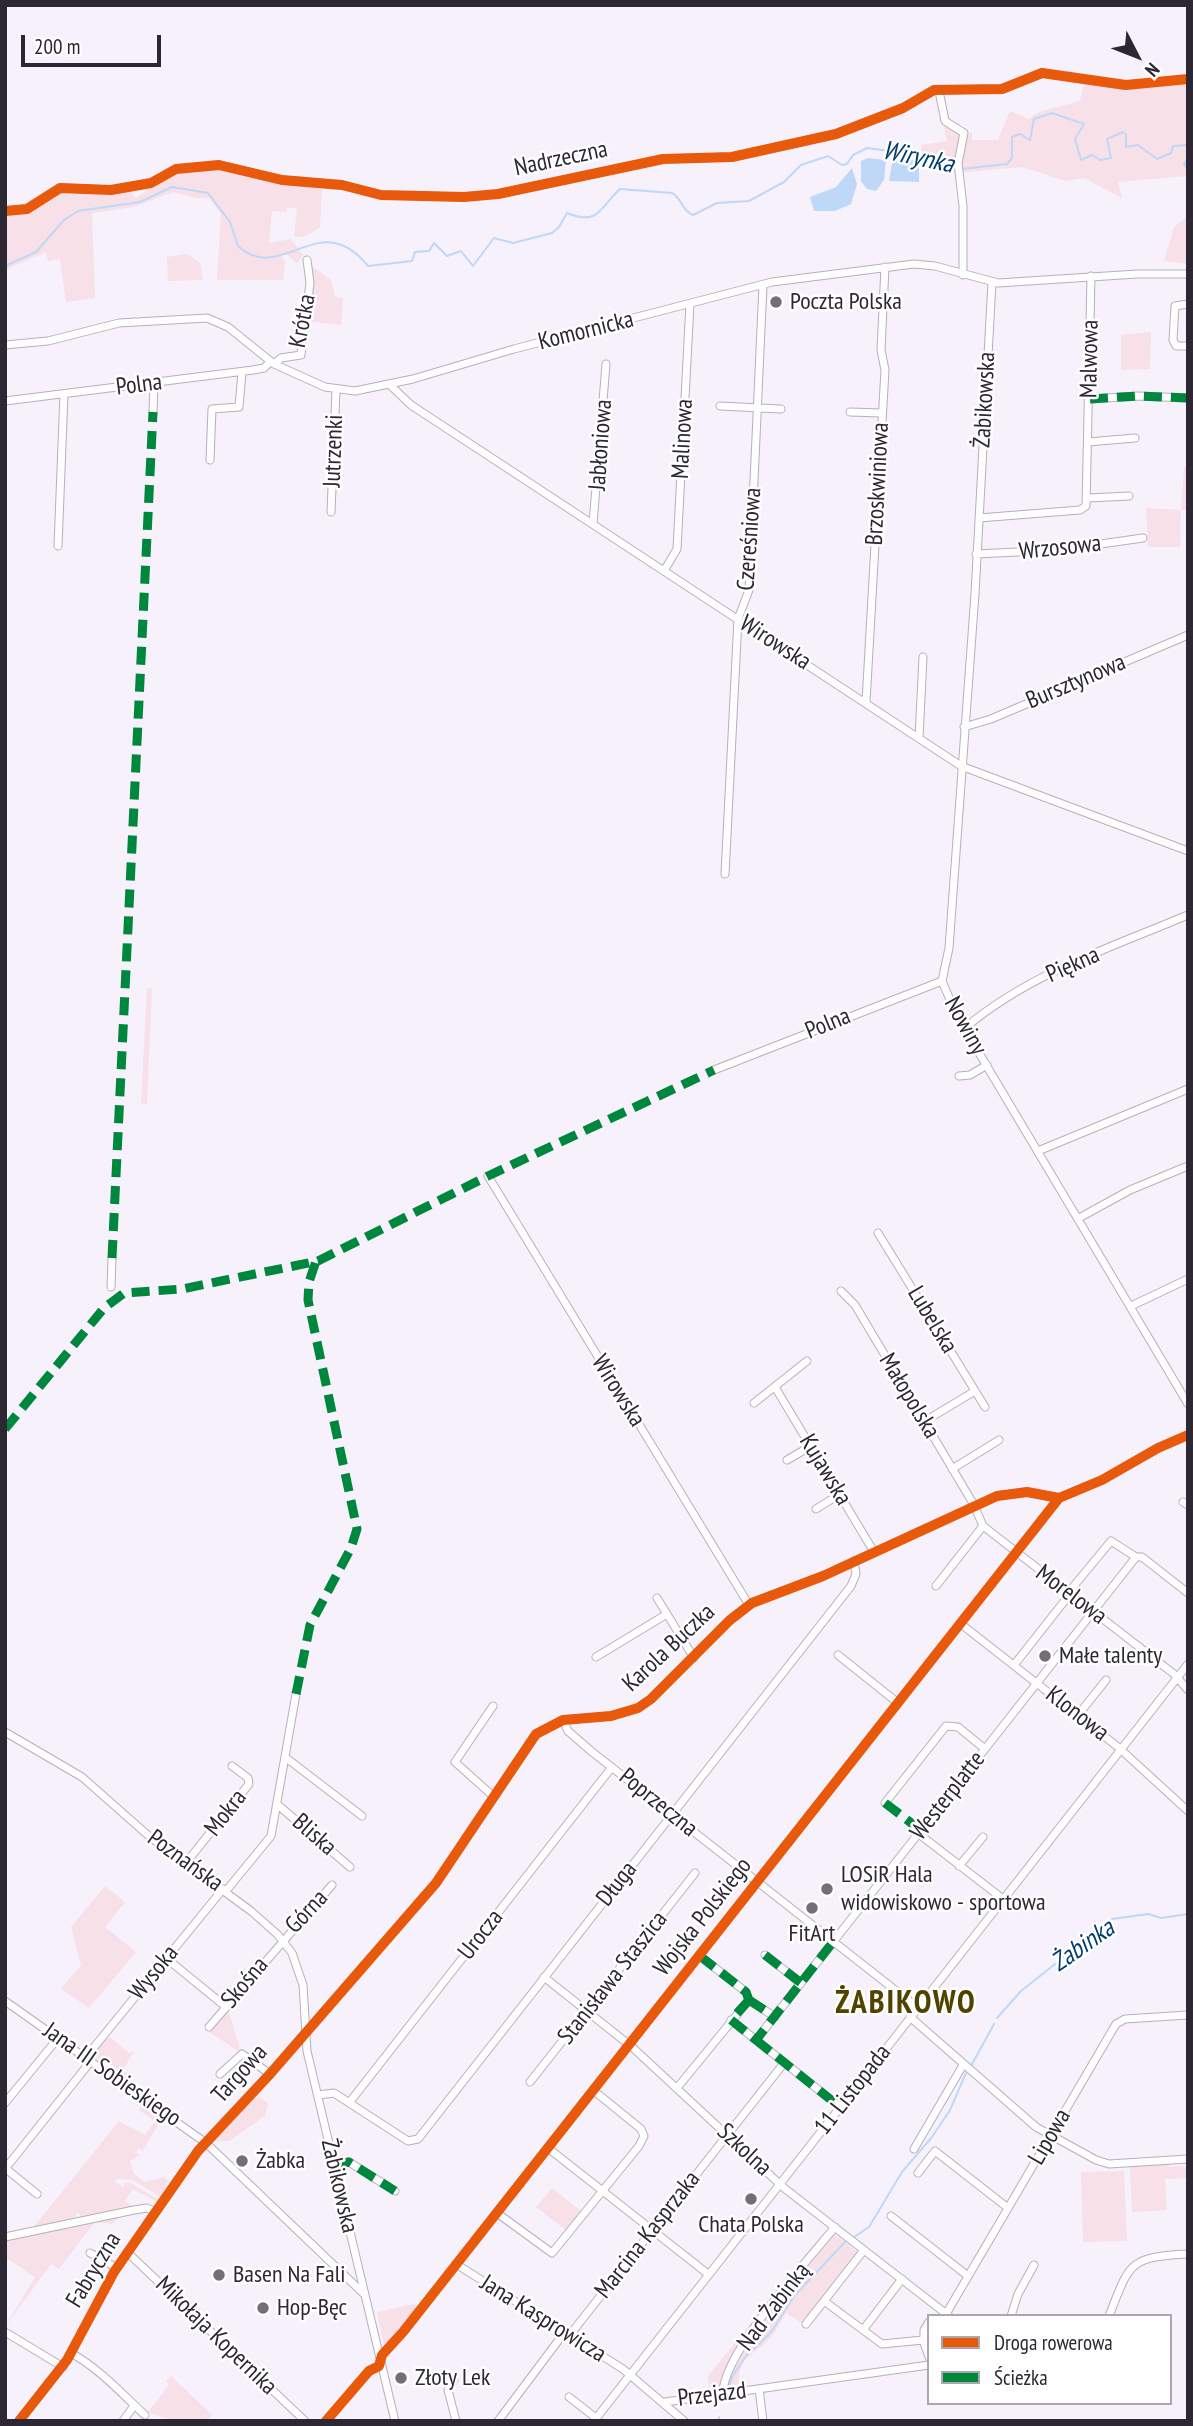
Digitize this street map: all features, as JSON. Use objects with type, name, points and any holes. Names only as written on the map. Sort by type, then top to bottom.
[{"type":"street","name":"Nadrzeczna","points":[[5,211],[27,209],[60,188],[111,190],[151,183],[176,169],[219,165],[282,180],[342,185],[381,195],[464,197],[498,194],[668,158],[732,157],[836,134],[903,108],[932,91],[1002,89],[1042,73],[1122,85]]},
{"type":"street","points":[[939,91],[945,121],[964,133],[958,169],[963,206],[963,275]]},
{"type":"street","name":"Krótka","points":[[272,363],[301,355],[310,283],[307,260]]},
{"type":"street","name":"Komornicka","points":[[5,345],[48,341],[116,324],[203,317],[228,327],[272,363],[336,390],[358,390],[763,285],[885,267],[922,264],[992,282],[1188,274]]},
{"type":"street","name":"Brzoskwiniowa","points":[[866,702],[885,370],[881,353],[885,267]]},
{"type":"street","name":"Malwowa","points":[[1087,498],[1091,276]]},
{"type":"street","name":"Żabikowska","points":[[975,594],[992,282]]},
{"type":"street","name":"Czereśniowa","points":[[725,874],[738,619],[749,590],[763,285]]},
{"type":"street","name":"Malinowa","points":[[664,571],[677,549],[690,304]]},
{"type":"street","points":[[1188,304],[1178,304],[1174,308],[1172,340],[1177,346],[1188,346]]},
{"type":"street","name":"Polna","points":[[5,401],[242,372],[263,369],[272,363]]},
{"type":"street","name":"Jabłoniowa","points":[[593,524],[606,364]]},
{"type":"street","points":[[210,460],[212,410],[239,407],[242,372]]},
{"type":"street","points":[[153,412],[154,383]]},
{"type":"street","name":"Wirowska","points":[[389,384],[411,405],[961,766],[1188,851]]},
{"type":"street","name":"Jutrzenki","points":[[331,512],[336,390]]},
{"type":"street","points":[[58,546],[64,394]]},
{"type":"street","points":[[1090,399],[1133,396],[1188,398]]},
{"type":"street","points":[[720,406],[781,409]]},
{"type":"street","points":[[850,412],[881,413]]},
{"type":"street","points":[[1088,442],[1135,438]]},
{"type":"street","points":[[979,518],[1080,510],[1086,506],[1087,498],[1129,496]]},
{"type":"street","name":"Wrzosowa","points":[[976,554],[1058,550],[1143,538]]},
{"type":"street","name":"Nowiny","points":[[975,594],[949,948],[942,981],[986,1065],[1188,1404]]},
{"type":"street","name":"Bursztynowa","points":[[964,727],[990,719],[1188,635]]},
{"type":"street","points":[[919,738],[923,657]]},
{"type":"street","name":"Piękna","points":[[965,1028],[1007,998],[1051,973],[1188,915]]},
{"type":"street","name":"Polna","points":[[717,1071],[942,981]]},
{"type":"street","points":[[959,1076],[967,1076],[986,1065]]},
{"type":"street","points":[[1038,1151],[1188,1089]]},
{"type":"street","points":[[1079,1218],[1130,1190],[1188,1166]]},
{"type":"street","name":"Wirowska","points":[[488,1176],[749,1605]]},
{"type":"street","name":"Lubelska","points":[[878,1233],[985,1407]]},
{"type":"street","points":[[111,1287],[112,1258]]},
{"type":"street","points":[[1130,1306],[1188,1279]]},
{"type":"street","name":"Małopolska","points":[[841,1291],[855,1305],[974,1505]]},
{"type":"street","points":[[754,1404],[807,1361]]},
{"type":"street","name":"Kujawska","points":[[775,1387],[874,1552]]},
{"type":"street","points":[[925,1421],[975,1391]]},
{"type":"street","points":[[1056,1497],[1102,1480],[1154,1450],[1188,1435]]},
{"type":"street","points":[[952,1468],[999,1440]]},
{"type":"street","points":[[787,1460],[811,1447]]},
{"type":"street","name":"Karola Buczka","points":[[304,2032],[436,1883],[533,1738],[548,1726],[563,1720],[606,1717],[638,1708],[656,1696],[749,1605],[854,1562],[974,1505],[1010,1493],[1056,1497]]},
{"type":"street","points":[[816,1509],[840,1494]]},
{"type":"street","name":"Wojska Polskiego","points":[[326,2421],[369,2371],[378,2367],[380,2360],[456,2264],[499,2215],[548,2148],[596,2092],[630,2045],[1017,1553],[1056,1497]]},
{"type":"street","name":"Morelowa","points":[[974,1505],[983,1526],[1177,1677],[1188,1690]]},
{"type":"street","points":[[936,1586],[983,1526]]},
{"type":"street","points":[[1014,1665],[1109,1541],[1116,1542],[1136,1557],[1142,1557],[1188,1593]]},
{"type":"street","name":"Westerplatte","points":[[756,2040],[1136,1557]]},
{"type":"street","name":"Długa","points":[[349,2103],[408,2141],[414,2142],[850,1586],[856,1574],[854,1562]]},
{"type":"street","points":[[657,1598],[694,1658]]},
{"type":"street","points":[[596,1657],[667,1614]]},
{"type":"street","name":"Klonowa","points":[[961,1624],[1078,1715],[1188,1811]]},
{"type":"street","points":[[838,1655],[898,1703]]},
{"type":"street","name":"11 Listopada","points":[[569,2398],[595,2419],[1188,1664]]},
{"type":"street","points":[[1078,1715],[1106,1680]]},
{"type":"street","name":"Wysoka","points":[[5,2168],[166,1958],[270,1838],[296,1694]]},
{"type":"street","points":[[493,1706],[455,1762],[493,1796]]},
{"type":"street","name":"Poprzeczna","points":[[563,1720],[568,1731],[612,1767],[918,2008]]},
{"type":"street","points":[[885,1803],[947,1726],[958,1727],[985,1749]]},
{"type":"street","name":"Poznańska","points":[[5,1732],[82,1777],[150,1838],[224,1890],[282,1940],[301,1976],[304,2032]]},
{"type":"street","points":[[285,1757],[362,1815]]},
{"type":"street","name":"Mokra","points":[[186,1863],[249,1784],[248,1778],[232,1766]]},
{"type":"street","name":"Urocza","points":[[349,2103],[612,1767]]},
{"type":"street","name":"Bliska","points":[[278,1805],[350,1867]]},
{"type":"street","points":[[919,1834],[1003,1899]]},
{"type":"street","points":[[959,1866],[983,1837]]},
{"type":"street","name":"Stanisława Staszica","points":[[530,2082],[695,1873]]},
{"type":"street","name":"Górna","points":[[282,1940],[332,1885]]},
{"type":"street","name":"Skośna","points":[[209,2027],[282,1940]]},
{"type":"street","points":[[765,1955],[801,1983]]},
{"type":"street","points":[[700,1956],[746,1992],[748,2000],[775,2017]]},
{"type":"street","points":[[166,1958],[226,2007]]},
{"type":"street","name":"Szkolna","points":[[544,1977],[630,2045],[779,2183],[945,2313]]},
{"type":"street","points":[[677,2088],[748,2000]]},
{"type":"street","name":"Jana III Sobieskiego","points":[[5,2001],[206,2143],[350,2279],[366,2298]]},
{"type":"street","points":[[304,2010],[312,2016],[320,2014]]},
{"type":"street","name":"Lipowa","points":[[945,2313],[1118,2022],[1188,2015]]},
{"type":"street","points":[[910,2017],[1028,2120],[1106,2164],[1188,2159]]},
{"type":"street","points":[[731,2020],[840,2107]]},
{"type":"street","name":"Żabikowska","points":[[304,2032],[395,2421]]},
{"type":"street","name":"Targowa","points":[[206,2143],[270,2074],[304,2032]]},
{"type":"street","points":[[5,2103],[58,2038]]},
{"type":"street","points":[[219,2074],[242,2054],[270,2074]]},
{"type":"street","name":"Marcina Kasprzaka","points":[[500,2420],[784,2063]]},
{"type":"street","points":[[914,2149],[963,2065]]},
{"type":"street","points":[[318,2095],[333,2092],[349,2103]]},
{"type":"street","points":[[499,2215],[552,2253],[603,2191],[644,2136],[641,2129],[596,2092]]},
{"type":"street","name":"Fabryczna","points":[[19,2421],[63,2367],[127,2252],[206,2143]]},
{"type":"street","points":[[548,2148],[708,2274]]},
{"type":"street","points":[[918,2173],[935,2151],[1008,2208]]},
{"type":"street","points":[[334,2165],[351,2163],[395,2191]]},
{"type":"street","points":[[5,2168],[37,2194]]},
{"type":"street","points":[[5,2237],[134,2210],[147,2208],[156,2212]]},
{"type":"street","points":[[891,2216],[968,2276]]},
{"type":"street","name":"Nad Żabinką","points":[[723,2393],[729,2371],[754,2329],[835,2227]]},
{"type":"street","points":[[806,2324],[864,2250]]},
{"type":"street","name":"Mikołaja Kopernika","points":[[127,2252],[304,2421]]},
{"type":"street","points":[[90,2253],[117,2268]]},
{"type":"street","points":[[1110,2314],[1125,2277],[1134,2265],[1153,2256],[1188,2254]]},
{"type":"street","name":"Jana Kasprowicza","points":[[456,2264],[630,2374],[684,2421]]},
{"type":"street","points":[[350,2279],[358,2265]]},
{"type":"street","points":[[1012,2314],[1034,2265]]},
{"type":"street","points":[[863,2330],[902,2279]]},
{"type":"street","points":[[824,2301],[883,2344],[925,2341]]},
{"type":"street","points":[[927,2325],[924,2330],[927,2349]]},
{"type":"street","points":[[5,2332],[63,2367]]},
{"type":"street","points":[[71,2353],[102,2374],[133,2407],[145,2414]]},
{"type":"street","name":"Przejazd","points":[[665,2402],[927,2365]]},
{"type":"street","points":[[454,2380],[448,2390],[456,2421]]},
{"type":"street","points":[[759,2389],[763,2421]]},
{"type":"street","points":[[123,2421],[133,2407]]},
{"type":"shaded area","points":[[1064,80],[1124,87],[1188,81],[1188,176],[1118,182],[1122,198],[1084,178],[1065,181],[1023,167],[955,173],[922,168],[921,145],[947,141],[943,122],[959,130],[965,139],[972,132],[972,140],[998,140],[1010,111],[1029,119],[1040,112],[1080,100],[1084,85]]},
{"type":"shaded area","points":[[217,167],[322,185],[320,227],[311,233],[294,236],[297,208],[287,208],[286,212],[272,211],[269,243],[291,239],[303,255],[297,263],[284,253],[281,255],[285,262],[283,280],[217,280],[221,214],[209,198],[194,198],[173,192],[134,207],[92,213],[95,298],[66,302],[60,259],[48,261],[46,252],[5,270],[5,213],[11,214],[62,190],[128,189],[136,198],[170,173]]},
{"type":"shaded area","points":[[1188,216],[1188,264],[1164,261],[1174,227]]},
{"type":"shaded area","points":[[187,254],[200,263],[203,280],[168,281],[167,257]]},
{"type":"shaded area","points":[[309,264],[331,280],[335,297],[343,298],[341,325],[306,321]]},
{"type":"shaded area","points":[[1151,332],[1150,369],[1121,370],[1121,335]]},
{"type":"shaded area","points":[[1184,467],[1188,467],[1188,510],[1181,510]]},
{"type":"shaded area","points":[[1146,508],[1181,510],[1180,547],[1148,547]]},
{"type":"shaded area","points":[[147,988],[152,989],[147,1104],[141,1103]]},
{"type":"shaded area","points":[[105,1886],[125,1902],[105,1927],[136,1952],[89,2008],[61,1989],[81,1965],[71,1927]]},
{"type":"shaded area","points":[[228,2010],[240,2048],[238,2051],[209,2032]]},
{"type":"shaded area","points":[[105,2038],[111,2038],[129,2053],[134,2051],[123,2070],[130,2076],[128,2078],[93,2057]]},
{"type":"shaded area","points":[[260,2097],[268,2104],[265,2116],[229,2141],[214,2141],[252,2099]]},
{"type":"shaded area","points":[[143,2104],[161,2119],[143,2151],[139,2148],[136,2152],[140,2155],[130,2161],[134,2174],[145,2182],[164,2177],[168,2181],[161,2197],[132,2180],[117,2179],[115,2182],[124,2187],[124,2182],[131,2183],[159,2200],[157,2202],[133,2189],[125,2201],[134,2208],[81,2218],[78,2212],[73,2221],[33,2228],[119,2121],[145,2135],[155,2121],[139,2110]]},
{"type":"shaded area","points":[[1167,2164],[1171,2167],[1183,2166],[1188,2171],[1188,2178],[1165,2179],[1167,2210],[1132,2212],[1130,2167]]},
{"type":"shaded area","points":[[1124,2171],[1127,2241],[1083,2242],[1081,2172]]},
{"type":"shaded area","points":[[552,2188],[582,2212],[567,2231],[536,2207]]},
{"type":"shaded area","points":[[122,2214],[112,2224],[95,2222],[59,2269],[51,2264],[5,2327],[35,2277],[5,2257],[5,2239]]},
{"type":"shaded area","points":[[828,2229],[728,2366],[720,2390],[697,2394],[696,2391],[709,2390],[708,2376]]},
{"type":"shaded area","points":[[833,2233],[859,2253],[803,2324],[786,2313],[771,2337],[744,2362],[739,2376],[739,2387],[726,2389],[734,2367],[757,2326]]},
{"type":"shaded area","points":[[414,2304],[418,2307],[390,2343],[384,2344],[377,2312]]},
{"type":"shaded area","points":[[171,2376],[212,2415],[207,2421],[173,2421],[148,2412],[169,2385],[166,2381]]},
{"type":"water","points":[[868,158],[886,160],[884,180],[876,191],[867,189],[861,181],[861,161]]},
{"type":"water","points":[[893,158],[919,160],[919,182],[889,181]]},
{"type":"water","points":[[852,168],[857,184],[851,204],[835,211],[814,211],[810,197],[836,187]]},
{"type":"waterway","name":"Wirynka","points":[[961,169],[1007,164],[1012,158],[1012,137],[1020,134],[1030,140],[1034,119],[1052,113],[1084,124],[1075,139],[1081,160],[1092,155],[1100,160],[1111,158],[1107,139],[1123,132],[1126,134],[1126,147],[1138,145],[1157,159],[1171,153],[1173,146],[1188,145]]},
{"type":"waterway","name":"Wirynka","points":[[5,266],[36,252],[64,220],[78,211],[140,202],[172,187],[208,193],[230,222],[238,246],[254,256],[270,257],[317,243],[333,243],[350,249],[368,266],[412,261],[415,252],[429,251],[434,243],[447,256],[461,251],[473,266],[494,238],[513,243],[552,233],[567,213],[592,216],[620,189],[672,193],[686,211],[693,215],[717,203],[749,201],[784,182],[801,165],[828,156],[842,165],[847,164],[853,155],[867,148],[930,156],[955,169]]},
{"type":"waterway","name":"Wirynka","points":[[1188,157],[1184,165],[1188,169]]},
{"type":"waterway","name":"Żabinka","points":[[997,2018],[1021,1991],[1112,1919],[1148,1914],[1161,1918],[1188,1914]]},
{"type":"waterway","name":"Żabinka","points":[[971,2066],[994,2024]]},
{"type":"waterway","name":"Żabinka","points":[[854,2237],[869,2227],[902,2172],[932,2137],[950,2110],[966,2073]]},
{"type":"waterway","name":"Żabinka","points":[[796,2294],[846,2241]]},
{"type":"waterway","name":"Żabinka","points":[[759,2344],[772,2331],[794,2296]]},
{"type":"waterway","name":"Żabinka","points":[[732,2377],[746,2356],[757,2346]]},
{"type":"waterway","name":"Żabinka","points":[[728,2388],[732,2378]]},
{"type":"marked path","points":[[1090,399],[1138,396],[1188,398]]},
{"type":"marked path","points":[[112,1258],[153,412]]},
{"type":"marked path","points":[[5,1429],[104,1308],[124,1293],[182,1289],[318,1261],[488,1176],[714,1070]]},
{"type":"marked path","points":[[296,1694],[310,1625],[351,1548],[357,1529],[308,1300],[309,1282],[316,1261]]},
{"type":"marked path","points":[[885,1803],[919,1829]]},
{"type":"marked path","points":[[749,2000],[731,2020],[756,2040],[833,1942]]},
{"type":"marked path","points":[[765,1955],[801,1983]]},
{"type":"marked path","points":[[700,1956],[746,1992],[749,2000]]},
{"type":"marked path","points":[[749,2000],[775,2017]]},
{"type":"marked path","points":[[756,2040],[840,2107]]},
{"type":"marked path","points":[[334,2165],[349,2162],[395,2191]]},
{"type":"cycle path","points":[[5,211],[27,209],[60,188],[111,190],[151,183],[176,169],[219,165],[282,180],[342,185],[381,195],[464,197],[498,194],[663,159],[732,157],[836,134],[903,108],[934,90],[1002,89],[1042,73],[1126,85],[1188,79]]},
{"type":"cycle path","points":[[326,2421],[369,2371],[379,2366],[382,2355],[403,2332],[1059,1498],[1102,1480],[1158,1448],[1188,1435]]},
{"type":"cycle path","points":[[19,2421],[67,2360],[114,2272],[198,2151],[270,2074],[436,1883],[536,1734],[563,1720],[611,1716],[638,1708],[651,1699],[730,1620],[752,1603],[823,1576],[997,1496],[1027,1492],[1059,1498]]},
{"type":"place","name":"Poczta Polska","points":[[776,302]]},
{"type":"place","name":"Małe talenty","points":[[1045,1656]]},
{"type":"place","name":"LOSiR Hala widowiskowo - sportowa","points":[[827,1889]]},
{"type":"place","name":"FitArt","points":[[812,1908]]},
{"type":"place","name":"Żabka","points":[[242,2161]]},
{"type":"place","name":"Chata Polska","points":[[751,2199]]},
{"type":"place","name":"Basen Na Fali","points":[[219,2275]]},
{"type":"place","name":"Hop-Bęc","points":[[263,2308]]},
{"type":"place","name":"Złoty Lek","points":[[401,2378]]},
{"type":"district","name":"ŻABIKOWO","points":[[906,2004]]}]
